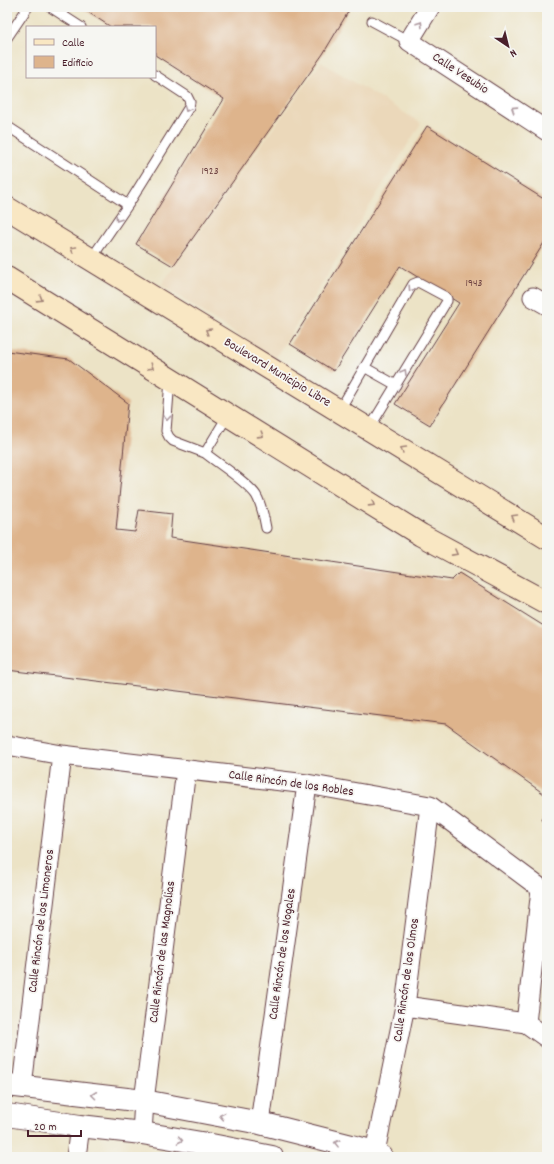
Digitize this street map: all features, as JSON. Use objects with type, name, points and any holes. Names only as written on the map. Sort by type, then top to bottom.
[{"type":"main road","name":"Boulevard Municipio Libre","points":[[7,208],[547,538]]},
{"type":"main road","points":[[7,278],[421,535],[547,603]]},
{"type":"street","points":[[409,41],[430,7]]},
{"type":"street","name":"Calle Vesubio","points":[[409,41],[547,131]]},
{"type":"street","name":"Calle Rincón de los Robles","points":[[7,745],[62,755],[307,784],[430,806],[544,891]]},
{"type":"street","name":"Calle Rincón de los Limoneros","points":[[14,1086],[62,755]]},
{"type":"street","name":"Calle Rincón de las Magnolias","points":[[142,1133],[144,1101],[186,770]]},
{"type":"street","name":"Calle Rincón de los Nogales","points":[[260,1123],[307,784]]},
{"type":"street","name":"Calle Rincón de los Olmos","points":[[378,1155],[405,1006],[430,806]]},
{"type":"street","points":[[526,1023],[544,891]]},
{"type":"street","points":[[405,1006],[526,1023],[547,1038]]},
{"type":"street","points":[[14,1086],[144,1101],[260,1123],[378,1155]]},
{"type":"street","points":[[7,1116],[142,1133],[200,1150],[268,1156]]},
{"type":"street","points":[[76,1157],[80,1126]]},
{"type":"lane","points":[[7,38],[28,7]]},
{"type":"lane","points":[[50,7],[79,26]]},
{"type":"lane","name":"Calle Vesubio","points":[[372,21],[409,41]]},
{"type":"lane","points":[[91,260],[128,205],[189,107],[190,102],[187,96],[156,76]]},
{"type":"lane","points":[[7,126],[128,205]]},
{"type":"lane","points":[[339,411],[413,284],[418,282],[446,297],[447,301],[369,429]]},
{"type":"lane","points":[[364,367],[396,385]]},
{"type":"lane","points":[[170,379],[166,431],[169,437],[173,441],[205,453],[248,486],[256,496],[262,508],[266,528]]},
{"type":"lane","points":[[205,453],[228,415]]},
{"type":"shaded area","points":[[321,62],[421,123],[275,359],[161,285]]},
{"type":"building","points":[[80,7],[351,7],[323,54],[173,266],[136,244],[224,99],[156,56],[156,26],[109,26]]},
{"type":"building","points":[[427,126],[547,201],[547,238],[430,425],[395,404],[459,303],[400,266],[334,371],[290,344]]},
{"type":"building","points":[[7,351],[69,359],[128,403],[116,530],[135,532],[139,510],[172,514],[170,538],[452,580],[459,573],[547,628],[547,796],[446,724],[7,670]]},
{"type":"building","points":[[547,806],[547,824],[542,820]]}]
